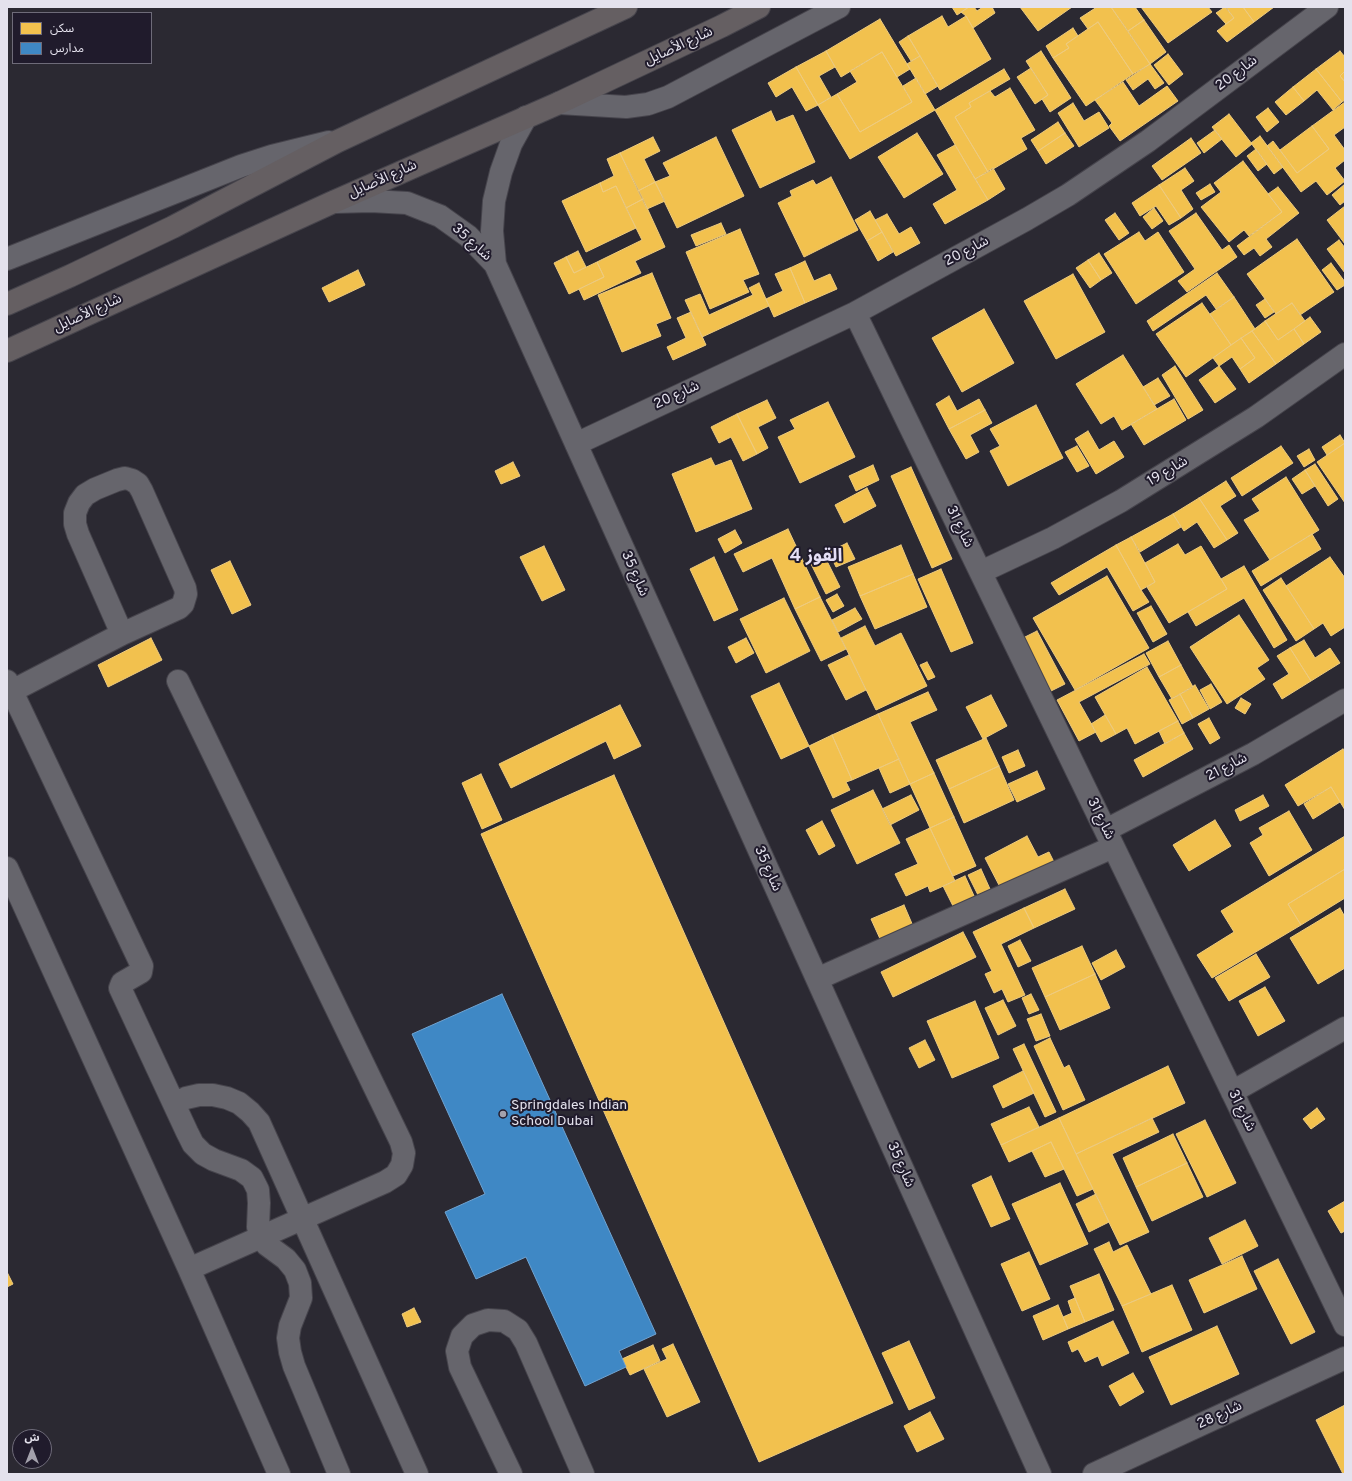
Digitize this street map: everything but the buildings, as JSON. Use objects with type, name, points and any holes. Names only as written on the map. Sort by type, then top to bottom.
[{"type":"main road","points":[[7,304],[173,227],[338,141],[626,7]]},
{"type":"main road","name":"شارع الأصايل","points":[[7,351],[331,203],[559,103],[759,7]]},
{"type":"street","points":[[559,103],[626,107],[648,104],[668,98],[839,7]]},
{"type":"street","name":"شارع 20","points":[[576,444],[856,313],[1020,223],[1074,191],[1148,141],[1327,7]]},
{"type":"street","name":"شارع 35","points":[[526,117],[511,144],[500,172],[494,201],[492,231],[495,264],[1040,1474]]},
{"type":"street","points":[[7,259],[241,166],[297,149],[338,141]]},
{"type":"street","name":"شارع 35","points":[[331,203],[371,201],[406,204],[440,216],[468,236],[495,264]]},
{"type":"street","name":"شارع 31","points":[[856,313],[1345,1325]]},
{"type":"street","name":"شارع 19","points":[[981,572],[1053,538],[1121,501],[1256,417],[1345,354]]},
{"type":"street","points":[[122,634],[78,534],[75,524],[75,513],[78,503],[85,495],[95,489],[125,478],[138,484],[142,491],[185,588],[186,594],[183,604],[179,608],[9,686],[142,966],[141,972],[122,983],[120,988],[193,1144],[203,1154],[214,1160],[241,1170],[252,1178],[258,1190],[258,1227],[262,1238],[267,1245],[286,1259],[295,1270],[300,1283],[301,1298],[290,1326],[288,1338],[290,1352],[294,1366],[340,1474]]},
{"type":"street","points":[[178,681],[401,1142],[404,1153],[402,1165],[396,1175],[385,1182],[303,1220],[189,1269]]},
{"type":"street","name":"شارع 21","points":[[817,979],[1110,839],[1345,700]]},
{"type":"street","points":[[7,868],[189,1269],[280,1474]]},
{"type":"street","points":[[1232,1092],[1345,1028]]},
{"type":"street","points":[[174,1104],[186,1098],[200,1095],[213,1095],[227,1098],[239,1104],[250,1112],[259,1122],[417,1474]]},
{"type":"street","points":[[511,1474],[460,1367],[458,1352],[462,1336],[473,1325],[488,1320],[504,1321],[518,1330],[526,1343],[583,1474]]},
{"type":"street","name":"شارع 28","points":[[1094,1474],[1345,1358]]},
{"type":"place","name":"Springdales Indian School Dubai","points":[[503,1114]]},
{"type":"district","name":"القوز 4","points":[[816,557]]}]
